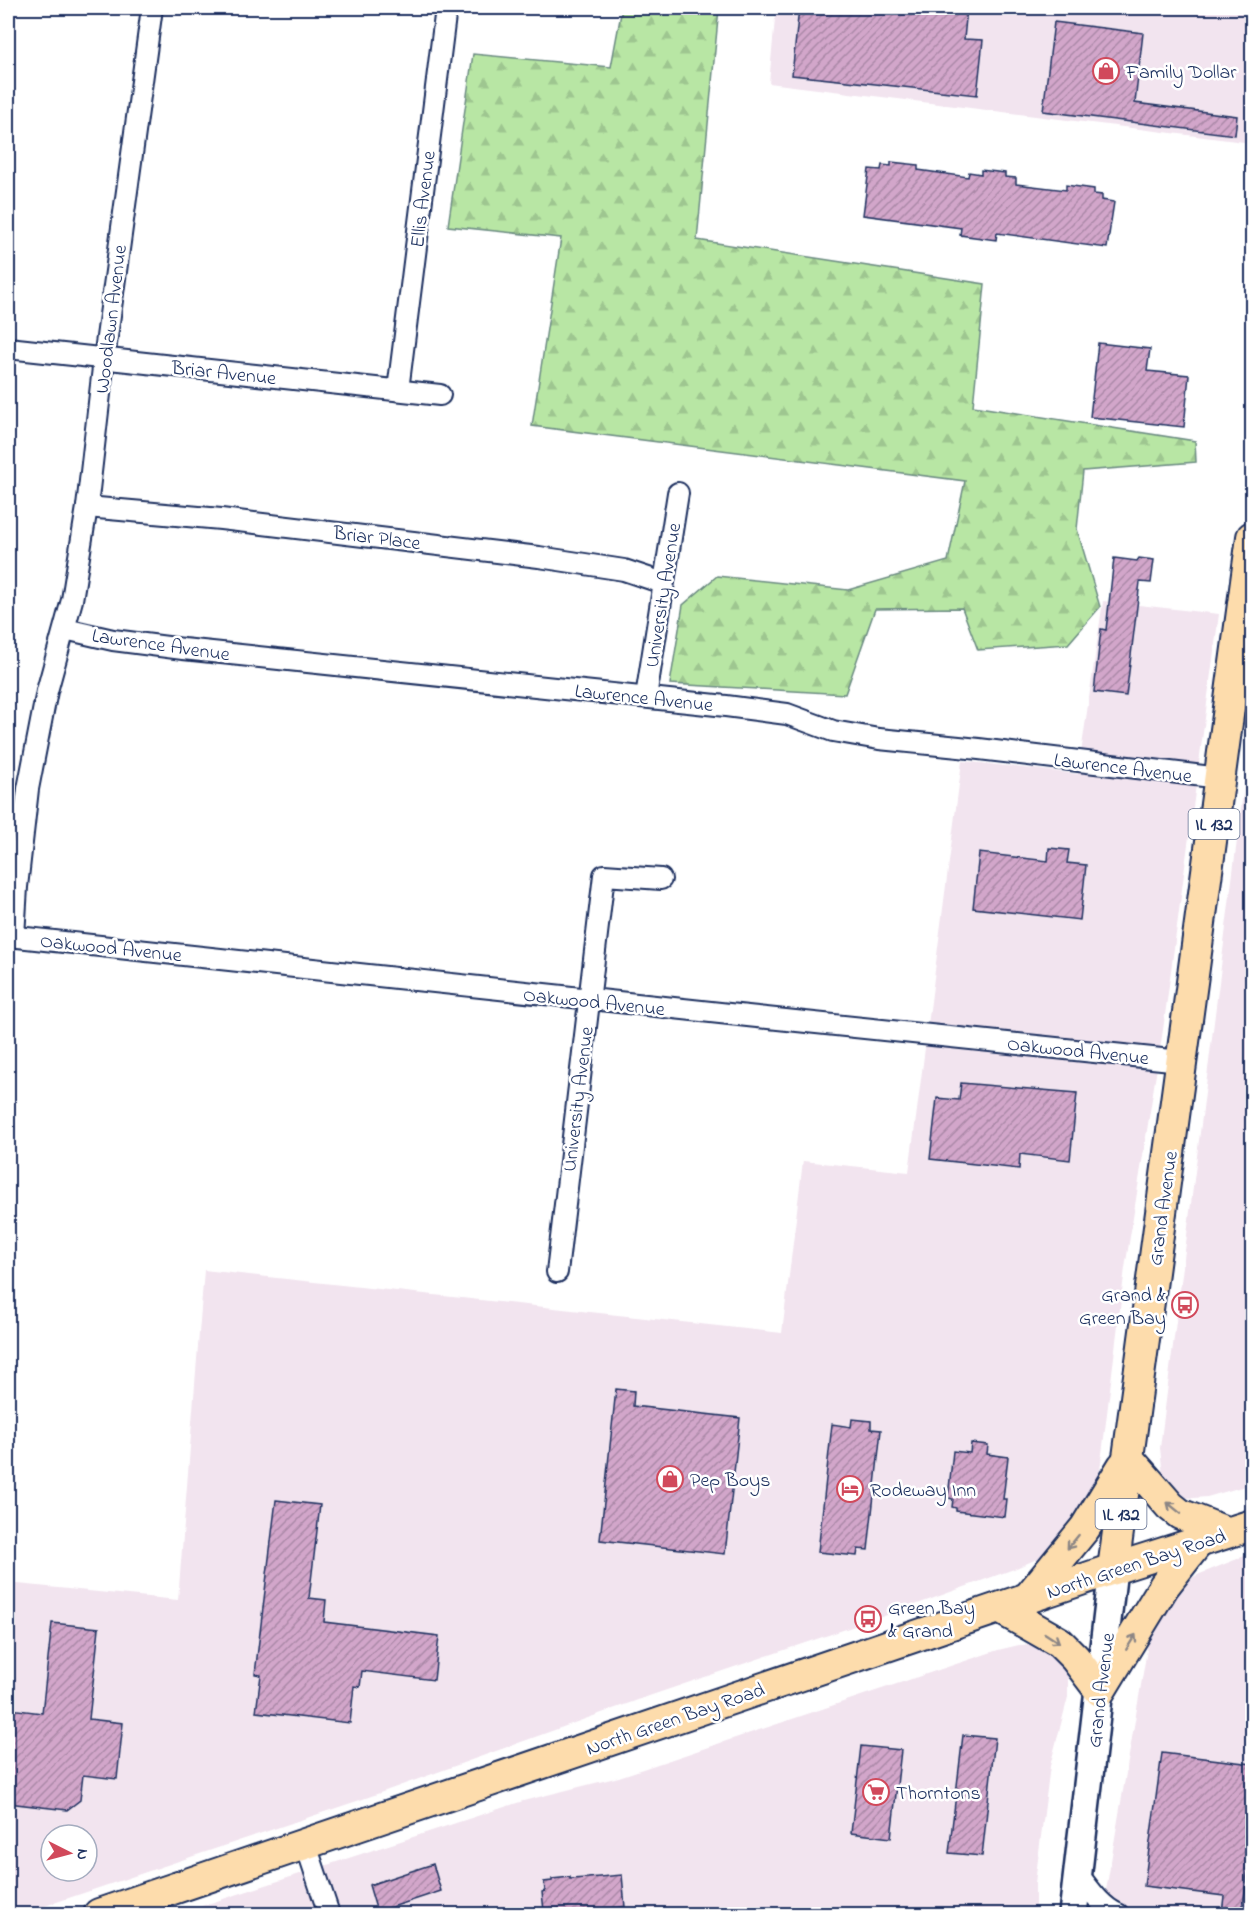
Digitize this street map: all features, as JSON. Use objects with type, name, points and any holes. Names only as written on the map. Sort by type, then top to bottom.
[{"type":"main road","name":"Grand Avenue","points":[[1073,1914],[1113,1569],[1252,537]]},
{"type":"main road","points":[[1128,1458],[1170,1506],[1180,1514],[1226,1533],[1164,1586],[1100,1691],[1075,1658],[1014,1604],[1084,1528],[1128,1458]]},
{"type":"main road","name":"North Green Bay Road","points":[[99,1914],[1113,1569],[1226,1533]]},
{"type":"street","name":"Woodlawn Avenue","points":[[11,936],[28,789],[47,692],[72,600],[87,507],[104,359],[152,8]]},
{"type":"street","name":"Ellis Avenue","points":[[398,390],[446,8]]},
{"type":"street","name":"Briar Avenue","points":[[8,348],[440,395]]},
{"type":"street","name":"University Avenue","points":[[646,697],[678,493]]},
{"type":"street","name":"Briar Place","points":[[87,507],[221,519],[539,556],[624,570],[663,583]]},
{"type":"street","name":"Lawrence Avenue","points":[[65,629],[112,640],[183,649],[788,714],[833,731],[879,739],[1220,778]]},
{"type":"street","name":"University Avenue","points":[[557,1272],[604,875],[661,879]]},
{"type":"street","name":"Oakwood Avenue","points":[[11,936],[589,1001],[924,1033],[1182,1061]]},
{"type":"street","points":[[306,1845],[329,1914]]},
{"type":"street","points":[[1078,1874],[1096,1897],[1112,1912],[1118,1914]]},
{"type":"shaded area","points":[[776,8],[1252,8],[1252,143],[769,83]]},
{"type":"shaded area","points":[[1103,601],[1219,614],[1163,1030],[1125,1268],[1100,1470],[1092,1499],[1053,1552],[1014,1569],[890,1614],[649,1696],[363,1799],[21,1914],[8,1914],[8,1583],[178,1600],[204,1270],[782,1333],[803,1161],[909,1172],[962,761],[1078,774]]},
{"type":"shaded area","points":[[1252,722],[1252,1484],[1207,1497],[1179,1497],[1163,1476],[1160,1448]]},
{"type":"shaded area","points":[[1252,1553],[1252,1914],[1102,1914],[1149,1638],[1170,1594],[1195,1576]]},
{"type":"shaded area","points":[[1039,1644],[1062,1660],[1068,1678],[1068,1697],[1050,1766],[1035,1883],[1035,1914],[177,1914],[523,1801],[619,1777],[998,1650],[1019,1645]]},
{"type":"green space","points":[[622,8],[719,8],[697,240],[985,284],[973,406],[1195,441],[1196,462],[1083,471],[1077,529],[1100,607],[1068,644],[978,650],[962,608],[875,609],[845,694],[670,684],[683,605],[717,576],[848,590],[948,561],[965,481],[532,426],[561,238],[448,226],[473,54],[611,67]]},
{"type":"building","points":[[799,8],[967,8],[964,39],[983,40],[977,95],[792,75]]},
{"type":"building","points":[[1054,22],[1143,33],[1135,103],[1237,116],[1235,135],[1043,111]]},
{"type":"building","points":[[891,162],[918,165],[918,170],[968,177],[969,172],[981,174],[981,170],[1005,173],[1005,177],[1016,178],[1016,184],[1066,190],[1066,185],[1094,189],[1094,194],[1102,195],[1102,200],[1114,202],[1107,248],[997,233],[996,240],[960,235],[961,228],[863,215],[869,169],[881,170],[882,165],[891,166]]},
{"type":"building","points":[[1098,343],[1150,349],[1147,371],[1189,375],[1184,427],[1090,417]]},
{"type":"building","points":[[1114,558],[1137,561],[1139,558],[1154,560],[1151,583],[1140,582],[1126,696],[1094,692],[1101,629],[1106,630]]},
{"type":"building","points":[[1049,848],[1069,850],[1067,863],[1086,865],[1080,920],[973,908],[979,853],[1048,861]]},
{"type":"building","points":[[961,1083],[1077,1093],[1070,1160],[1020,1154],[1019,1169],[930,1159],[937,1098],[959,1100]]},
{"type":"building","name":"Pep Boys","points":[[616,1389],[634,1391],[633,1406],[740,1418],[725,1554],[600,1540]]},
{"type":"building","name":"Rodeway Inn","points":[[852,1419],[871,1421],[871,1429],[881,1430],[868,1550],[858,1549],[857,1556],[818,1552],[832,1424],[851,1427]]},
{"type":"building","points":[[971,1443],[988,1445],[987,1454],[1008,1457],[1003,1499],[1007,1499],[1005,1517],[956,1511],[956,1508],[952,1507],[953,1499],[948,1498],[953,1451],[970,1453]]},
{"type":"building","points":[[276,1500],[320,1505],[309,1598],[326,1600],[324,1622],[439,1636],[434,1680],[362,1671],[360,1687],[354,1686],[350,1723],[256,1712],[261,1675],[255,1674]]},
{"type":"building","points":[[52,1623],[99,1628],[89,1719],[123,1723],[117,1779],[83,1775],[80,1800],[67,1810],[8,1803],[10,1709],[42,1713]]},
{"type":"building","name":"Thorntons","points":[[963,1735],[995,1738],[982,1856],[949,1853]]},
{"type":"building","name":"Thorntons","points":[[861,1746],[901,1750],[891,1838],[851,1833]]},
{"type":"building","points":[[1162,1753],[1252,1764],[1252,1844],[1242,1914],[1222,1913],[1224,1896],[1144,1886]]},
{"type":"building","points":[[433,1864],[441,1891],[377,1912],[369,1885]]},
{"type":"building","points":[[622,1875],[625,1907],[589,1910],[590,1914],[546,1914],[544,1911],[542,1892],[545,1891],[544,1882],[570,1877],[570,1879]]},
{"type":"place","name":"Family Dollar","points":[[1106,71]]},
{"type":"place","name":"Grand & Green Bay","points":[[1185,1305]]},
{"type":"place","name":"Pep Boys","points":[[670,1479]]},
{"type":"place","name":"Rodeway Inn","points":[[850,1489]]},
{"type":"place","name":"Green Bay & Grand","points":[[868,1619]]},
{"type":"place","name":"Thorntons","points":[[876,1792]]}]
